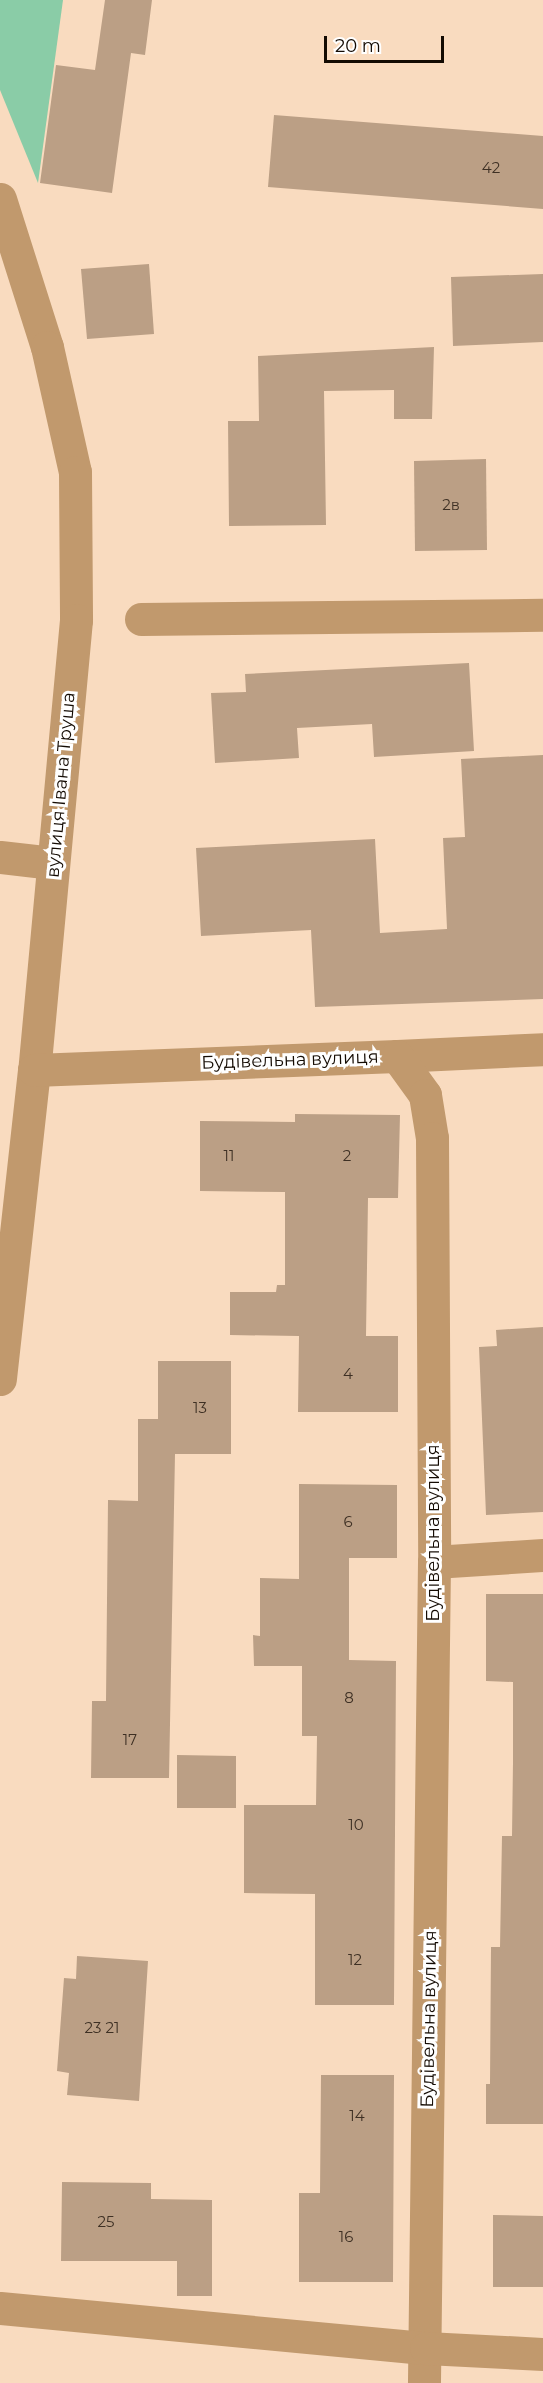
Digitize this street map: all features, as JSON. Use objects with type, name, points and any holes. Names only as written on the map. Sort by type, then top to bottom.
[{"type":"street","name":"вулиця Івана Труша","points":[[0,199],[47,347],[75,471],[76,620],[34,1070],[0,1379]]},
{"type":"street","points":[[141,619],[543,615]]},
{"type":"street","points":[[0,857],[53,863]]},
{"type":"street","points":[[397,1056],[543,1049]]},
{"type":"street","name":"Будівельна вулиця","points":[[34,1070],[397,1056],[425,1095],[432,1138],[434,1562],[424,2383]]},
{"type":"street","points":[[434,1562],[543,1556]]},
{"type":"street","points":[[0,2308],[426,2348],[543,2354]]},
{"type":"green space","points":[[0,0],[63,0],[38,183],[0,90]]},
{"type":"building","points":[[105,0],[152,0],[145,55],[131,53],[112,193],[40,183],[56,65],[95,70]]},
{"type":"building","points":[[274,115],[543,136],[543,209],[268,187]]},
{"type":"building","points":[[149,264],[154,334],[87,339],[81,269]]},
{"type":"building","points":[[543,274],[543,342],[453,346],[451,277]]},
{"type":"building","points":[[434,347],[432,419],[394,419],[394,390],[324,391],[326,525],[229,526],[228,421],[259,421],[258,356]]},
{"type":"building","points":[[486,459],[487,550],[415,551],[414,461]]},
{"type":"building","points":[[469,663],[474,751],[374,757],[372,724],[297,728],[299,758],[215,763],[211,693],[246,692],[245,674]]},
{"type":"building","points":[[543,755],[543,999],[315,1007],[311,930],[201,936],[196,848],[375,839],[380,933],[447,929],[443,838],[465,837],[461,759]]},
{"type":"building","points":[[295,1114],[400,1115],[398,1198],[368,1198],[366,1336],[398,1336],[398,1412],[298,1412],[299,1336],[230,1335],[230,1292],[276,1292],[277,1285],[285,1285],[285,1192],[200,1191],[200,1121],[295,1122]]},
{"type":"building","points":[[543,1327],[543,1512],[486,1515],[479,1347],[497,1346],[496,1330]]},
{"type":"building","points":[[158,1361],[231,1361],[231,1454],[175,1454],[169,1778],[91,1778],[92,1701],[106,1701],[108,1500],[138,1501],[138,1419],[158,1419]]},
{"type":"building","points":[[299,1484],[397,1485],[397,1558],[349,1558],[349,1660],[396,1661],[394,2005],[315,2005],[315,1894],[244,1893],[244,1805],[316,1805],[317,1736],[302,1736],[302,1666],[254,1666],[253,1635],[260,1636],[260,1578],[299,1579]]},
{"type":"building","points":[[486,1594],[543,1594],[543,2124],[486,2124],[486,2084],[490,2084],[491,1947],[500,1947],[502,1836],[512,1836],[513,1682],[486,1681]]},
{"type":"building","points":[[177,1755],[236,1756],[236,1808],[177,1808]]},
{"type":"building","points":[[77,1956],[148,1961],[139,2101],[67,2095],[69,2073],[57,2071],[64,1978],[76,1979]]},
{"type":"building","points":[[321,2075],[394,2075],[393,2282],[299,2282],[299,2193],[320,2193]]},
{"type":"building","points":[[62,2182],[151,2183],[151,2199],[212,2200],[212,2296],[177,2296],[177,2261],[61,2261]]},
{"type":"building","points":[[493,2215],[543,2216],[543,2287],[493,2287]]}]
